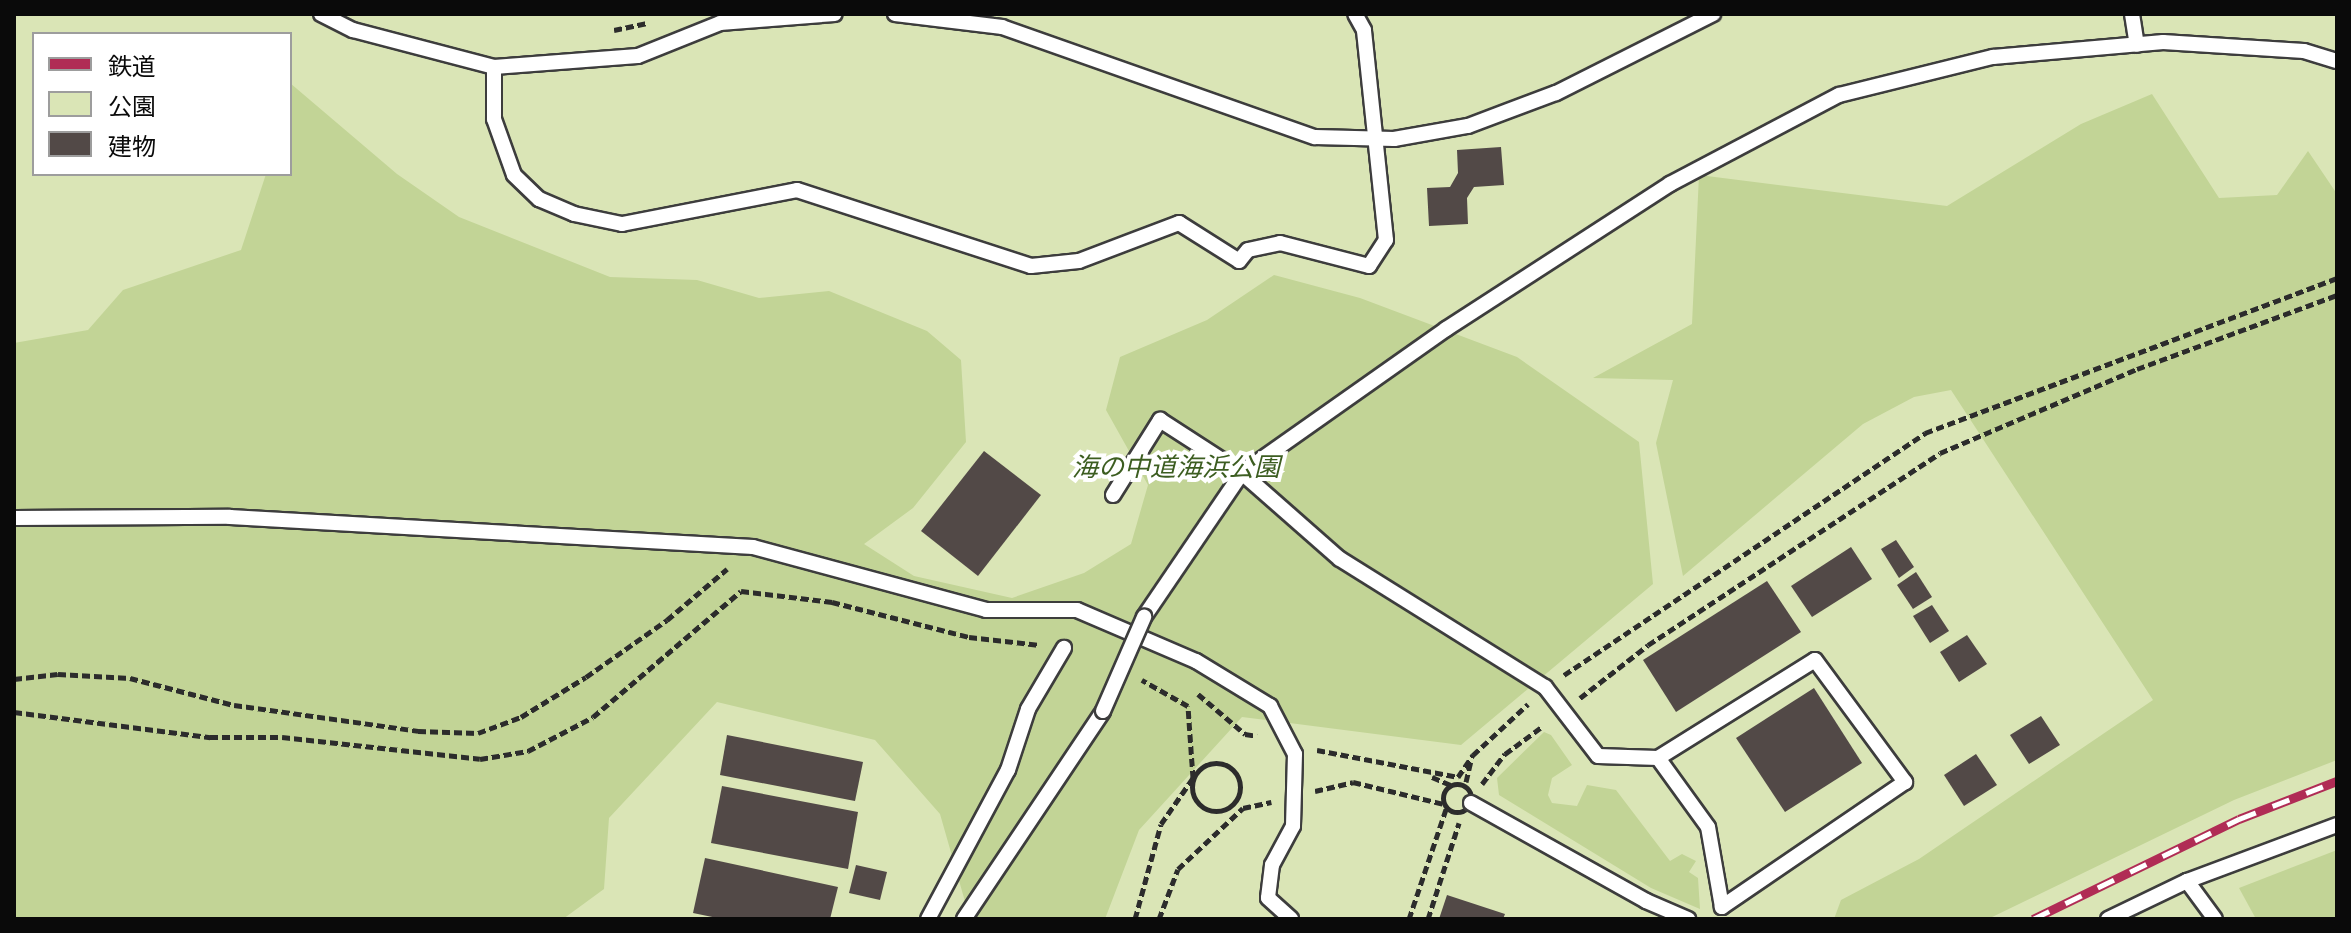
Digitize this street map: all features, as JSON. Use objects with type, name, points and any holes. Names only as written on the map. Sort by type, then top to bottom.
[{"type":"lane","points":[[321,14],[353,30],[494,67],[638,56],[720,23],[835,14]]},
{"type":"lane","points":[[895,14],[1002,27],[1315,137],[1373,139],[1468,126],[1556,93],[1713,14]]},
{"type":"lane","points":[[494,67],[494,119],[514,175],[539,199],[574,214],[622,224],[797,190],[1031,266],[1079,261],[1179,223],[1239,261],[1248,250],[1280,243],[1369,266],[1386,240],[1373,139],[1364,30],[1355,14]]},
{"type":"lane","points":[[2132,14],[2137,45]]},
{"type":"lane","points":[[964,919],[1103,711],[1144,617],[1242,473],[1459,320],[1657,192],[1839,95],[1993,57],[2137,45],[2304,51],[2337,61]]},
{"type":"lane","points":[[1113,495],[1160,420],[1242,473],[1340,559],[1545,687],[1561,713],[1598,756],[1658,758],[1815,660],[1905,782],[1719,913],[1708,827],[1658,758]]},
{"type":"lane","points":[[14,518],[230,517],[753,547],[986,610],[1077,610],[1196,661],[1270,706],[1295,754],[1295,810],[1272,865],[1268,898],[1291,919]]},
{"type":"lane","points":[[928,919],[1008,770],[1028,709],[1064,648]]},
{"type":"lane","points":[[1469,804],[1646,901],[1688,919]]},
{"type":"lane","points":[[2108,919],[2187,881],[2337,825]]},
{"type":"lane","points":[[2187,881],[2215,919]]},
{"type":"path","points":[[601,32],[652,21]]},
{"type":"path","points":[[1312,749],[1428,775],[1458,777],[1473,755],[1545,687],[1925,433],[2337,278]]},
{"type":"path","points":[[1428,919],[1469,804],[1505,754],[1648,645],[1940,453],[2137,369],[2337,295]]},
{"type":"path","points":[[14,679],[58,674],[130,678],[234,705],[418,731],[478,733],[521,717],[586,677],[667,620],[735,562]]},
{"type":"path","points":[[14,712],[210,737],[282,737],[417,755],[480,759],[528,751],[593,717],[741,591],[832,602],[969,637],[1064,648]]},
{"type":"path","points":[[1134,675],[1188,706],[1193,778],[1193,798],[1207,811],[1226,811],[1240,796],[1239,777],[1225,764],[1206,765],[1193,778],[1161,824],[1135,919]]},
{"type":"path","points":[[1186,688],[1245,734],[1271,738]]},
{"type":"path","points":[[1465,787],[1473,755]]},
{"type":"path","points":[[1428,775],[1451,785]]},
{"type":"path","points":[[1312,792],[1353,782],[1446,805],[1409,919]]},
{"type":"path","points":[[1159,919],[1178,869],[1243,808],[1285,798]]},
{"type":"green space","name":"海の中道海浜公園","points":[[14,14],[2337,14],[2337,919],[14,919]]},
{"type":"green space","points":[[292,85],[397,174],[459,217],[610,277],[697,280],[759,298],[829,291],[927,331],[961,360],[966,442],[913,508],[864,544],[914,576],[1012,598],[1084,573],[1131,544],[1148,485],[1106,410],[1120,357],[1207,320],[1274,275],[1360,298],[1517,357],[1639,442],[1653,584],[1461,745],[1242,717],[1139,830],[1105,919],[970,919],[940,814],[875,740],[717,702],[609,818],[604,889],[563,919],[14,919],[14,343],[88,330],[123,290],[241,250],[265,176],[292,176]]},
{"type":"green space","points":[[2152,94],[2219,198],[2277,195],[2308,151],[2337,194],[2337,760],[2234,800],[1988,919],[1834,919],[1841,900],[1919,859],[2153,700],[1951,390],[1914,397],[1863,424],[1683,576],[1656,443],[1673,380],[1593,378],[1692,324],[1699,175],[1947,206],[2081,124]]},
{"type":"green space","points":[[1544,732],[1551,735],[1572,765],[1552,778],[1548,795],[1552,803],[1577,806],[1587,785],[1616,790],[1670,861],[1682,854],[1696,861],[1689,872],[1698,878],[1700,909],[1651,888],[1499,795],[1497,778]]},
{"type":"green space","points":[[2337,850],[2337,919],[2256,919],[2239,888]]},
{"type":"building","points":[[1501,147],[1504,185],[1474,187],[1467,198],[1468,224],[1429,226],[1427,188],[1450,187],[1458,173],[1457,150]]},
{"type":"building","points":[[984,451],[1041,495],[978,576],[921,531]]},
{"type":"building","points":[[1896,540],[1914,567],[1899,578],[1881,549]]},
{"type":"building","points":[[1851,547],[1872,579],[1812,617],[1791,586]]},
{"type":"building","points":[[1916,572],[1932,597],[1913,609],[1897,585]]},
{"type":"building","points":[[1767,581],[1801,632],[1676,712],[1643,660]]},
{"type":"building","points":[[1932,605],[1949,631],[1930,643],[1913,616]]},
{"type":"building","points":[[1967,635],[1987,664],[1959,682],[1940,652]]},
{"type":"building","points":[[1814,688],[1862,763],[1785,812],[1736,738]]},
{"type":"building","points":[[2041,716],[2060,745],[2029,764],[2010,735]]},
{"type":"building","points":[[727,735],[863,762],[855,801],[720,775]]},
{"type":"building","points":[[1976,754],[1997,785],[1964,806],[1944,775]]},
{"type":"building","points":[[722,786],[858,812],[848,869],[711,843]]},
{"type":"building","points":[[705,858],[838,887],[830,919],[722,919],[693,913]]},
{"type":"building","points":[[856,865],[887,872],[880,900],[849,893]]},
{"type":"building","points":[[1447,895],[1505,914],[1503,919],[1439,919]]},
{"type":"railway","points":[[2033,919],[2239,819],[2337,781]]}]
